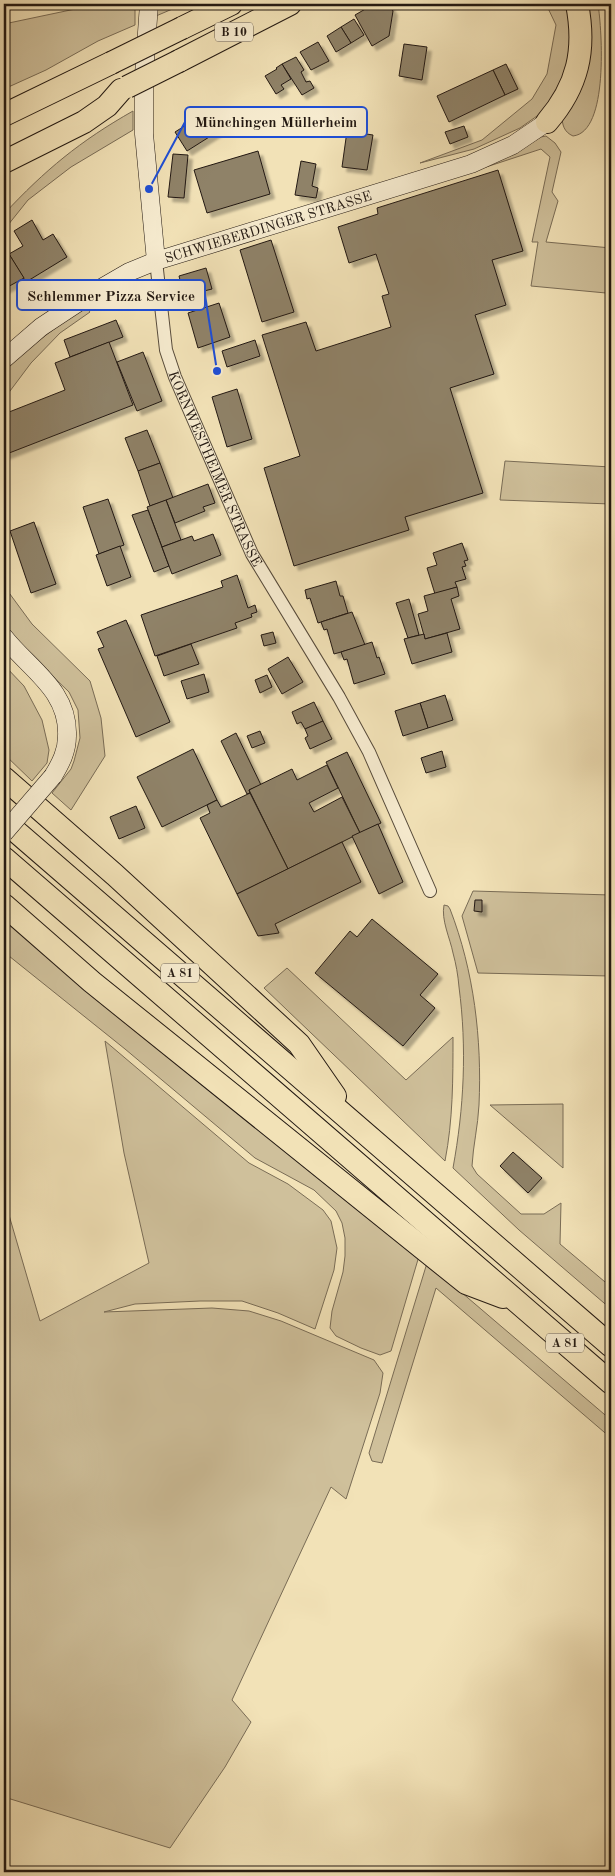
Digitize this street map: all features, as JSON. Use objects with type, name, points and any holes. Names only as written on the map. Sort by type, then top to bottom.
[{"type":"highway","name":"B 10","points":[[4,115],[231,4]]},
{"type":"highway","name":"B 10","points":[[4,146],[115,95],[290,4]]},
{"type":"highway","points":[[547,122],[566,96],[578,67],[582,36],[577,4]]},
{"type":"highway","points":[[4,162],[84,122],[107,106],[115,95]]},
{"type":"highway","points":[[4,767],[23,796]]},
{"type":"highway","points":[[4,778],[115,875],[299,1044],[356,1125]]},
{"type":"highway","name":"A 81","points":[[4,821],[611,1346]]},
{"type":"highway","name":"A 81","points":[[4,858],[611,1383]]},
{"type":"highway","points":[[4,905],[92,982],[466,1283],[518,1303]]},
{"type":"street","name":"KORNWESTHEIMER STRASSE","points":[[149,4],[144,75],[144,134],[166,350],[178,386],[252,554],[339,697],[368,752],[430,891]]},
{"type":"street","name":"SCHWIEBERDINGER STRASSE","points":[[4,360],[41,327],[129,272],[156,261],[471,164],[513,145],[547,122]]},
{"type":"street","points":[[4,638],[55,692],[64,708],[68,724],[62,761],[53,776],[4,833]]},
{"type":"shaded area","points":[[99,4],[135,4],[135,25],[98,41],[46,70],[4,89],[4,24]]},
{"type":"shaded area","points":[[157,4],[184,4],[156,16]]},
{"type":"shaded area","points":[[546,4],[568,4],[572,60],[550,103],[537,116],[520,128],[474,149],[420,163],[482,140],[532,99],[547,74],[556,25]]},
{"type":"shaded area","points":[[586,4],[598,4],[601,56],[598,99],[593,117],[585,130],[573,136],[564,128],[562,115]]},
{"type":"shaded area","points":[[133,111],[133,130],[71,167],[28,200],[4,230],[4,214],[49,170],[80,145]]},
{"type":"shaded area","points":[[546,136],[555,143],[561,152],[552,192],[558,201],[546,242],[611,248],[606,293],[531,286],[538,242],[532,242],[550,157],[541,149],[477,170]]},
{"type":"shaded area","points":[[85,306],[90,312],[60,333],[31,363],[4,399],[4,372],[22,353]]},
{"type":"shaded area","points":[[505,461],[611,467],[611,504],[500,500]]},
{"type":"shaded area","points":[[4,586],[32,624],[90,681],[101,718],[105,756],[71,810],[52,793],[71,769],[74,761],[80,738],[78,710],[69,692],[4,629]]},
{"type":"shaded area","points":[[4,665],[24,686],[42,720],[49,750],[47,763],[32,781],[4,754]]},
{"type":"shaded area","points":[[473,891],[611,895],[610,976],[478,973],[462,916]]},
{"type":"shaded area","points":[[444,905],[450,909],[458,933],[471,981],[475,1006],[480,1080],[478,1121],[472,1166],[477,1174],[521,1214],[544,1214],[561,1203],[560,1244],[611,1287],[611,1309],[519,1230],[453,1168],[460,1123],[464,1055],[457,974],[445,923]]},
{"type":"shaded area","points":[[4,917],[419,1256],[391,1351],[380,1355],[361,1348],[336,1336],[330,1328],[332,1311],[343,1272],[345,1256],[345,1238],[342,1223],[336,1211],[314,1190],[255,1158],[125,1049],[4,952]]},
{"type":"shaded area","points":[[287,968],[406,1080],[453,1037],[451,1115],[445,1161],[264,988]]},
{"type":"shaded area","points":[[105,1041],[249,1163],[288,1184],[323,1210],[331,1221],[337,1248],[334,1270],[315,1329],[278,1313],[242,1301],[135,1304],[104,1312],[212,1308],[249,1311],[281,1321],[374,1360],[383,1373],[380,1393],[346,1499],[331,1487],[232,1700],[251,1722],[225,1767],[170,1848],[4,1797],[4,1198],[40,1321],[149,1263],[124,1153]]},
{"type":"shaded area","points":[[563,1104],[563,1168],[490,1105]]},
{"type":"shaded area","points":[[427,1263],[611,1420],[611,1438],[436,1288],[382,1463],[372,1461],[369,1453]]},
{"type":"building","points":[[374,4],[389,4],[393,11],[389,36],[372,46],[355,15]]},
{"type":"building","points":[[354,19],[364,35],[351,43],[341,27]]},
{"type":"building","points":[[341,27],[351,43],[336,52],[327,36]]},
{"type":"building","points":[[318,42],[329,61],[311,70],[300,52]]},
{"type":"building","points":[[404,44],[427,47],[422,80],[399,76]]},
{"type":"building","points":[[296,57],[304,70],[301,72],[306,82],[310,81],[314,88],[302,95],[282,64]]},
{"type":"building","points":[[282,64],[291,79],[281,85],[284,89],[276,94],[265,76]]},
{"type":"building","points":[[506,64],[518,89],[505,95],[493,70]]},
{"type":"building","points":[[493,70],[505,95],[449,122],[437,96]]},
{"type":"building","points":[[213,108],[225,127],[187,151],[175,132]]},
{"type":"building","points":[[464,126],[468,137],[450,144],[445,132]]},
{"type":"building","points":[[347,131],[373,135],[367,170],[342,167]]},
{"type":"building","points":[[258,151],[270,194],[207,213],[194,170]]},
{"type":"building","points":[[173,154],[188,155],[184,198],[168,197]]},
{"type":"building","points":[[301,161],[316,164],[312,186],[318,188],[316,198],[295,195]]},
{"type":"building","points":[[498,170],[523,251],[492,260],[506,305],[475,315],[494,374],[450,388],[483,493],[405,517],[409,530],[294,566],[264,468],[300,456],[262,335],[306,322],[316,351],[391,327],[382,296],[389,294],[376,254],[349,263],[338,227],[378,214],[377,208]]},
{"type":"building","points":[[32,220],[43,240],[53,234],[67,257],[26,282],[9,254],[23,246],[14,231]]},
{"type":"building","points":[[271,240],[294,312],[262,322],[240,250]]},
{"type":"building","points":[[9,254],[24,278],[4,289],[4,257]]},
{"type":"building","points":[[206,268],[212,289],[184,296],[179,276]]},
{"type":"building","points":[[219,303],[230,337],[198,348],[188,313]]},
{"type":"building","points":[[116,320],[123,337],[70,357],[64,340]]},
{"type":"building","points":[[255,340],[260,356],[227,367],[222,351]]},
{"type":"building","points":[[109,342],[133,405],[4,455],[4,431],[8,430],[4,414],[65,390],[55,363]]},
{"type":"building","points":[[143,352],[162,401],[137,411],[117,362]]},
{"type":"building","points":[[237,389],[252,439],[227,447],[212,397]]},
{"type":"building","points":[[147,430],[160,463],[138,471],[125,438]]},
{"type":"building","points":[[160,463],[173,498],[150,506],[138,471]]},
{"type":"building","points":[[208,484],[215,503],[203,507],[205,511],[175,523],[166,500]]},
{"type":"building","points":[[108,499],[124,545],[99,554],[83,507]]},
{"type":"building","points":[[166,500],[181,540],[162,547],[147,507]]},
{"type":"building","points":[[148,510],[169,566],[154,572],[132,515]]},
{"type":"building","points":[[34,522],[56,584],[31,593],[10,531]]},
{"type":"building","points":[[213,534],[221,555],[172,574],[162,547],[192,536],[194,541]]},
{"type":"building","points":[[462,543],[468,560],[464,561],[466,566],[462,567],[466,579],[455,582],[457,587],[435,594],[427,568],[437,565],[433,553]]},
{"type":"building","points":[[120,546],[131,577],[107,586],[96,555]]},
{"type":"building","points":[[237,575],[248,608],[255,605],[257,612],[251,614],[252,617],[235,623],[237,628],[155,656],[141,615],[223,587],[221,581]]},
{"type":"building","points":[[336,581],[340,596],[343,596],[348,613],[318,623],[310,598],[307,599],[305,590]]},
{"type":"building","points":[[457,587],[459,596],[451,599],[460,629],[425,639],[418,614],[428,611],[424,596]]},
{"type":"building","points":[[409,599],[419,635],[408,638],[396,603]]},
{"type":"building","points":[[352,612],[365,645],[334,654],[327,629],[324,630],[321,622]]},
{"type":"building","points":[[126,620],[170,722],[136,737],[98,649],[104,647],[97,632]]},
{"type":"building","points":[[273,632],[276,643],[264,646],[261,635]]},
{"type":"building","points":[[447,633],[452,652],[412,664],[404,639],[424,634],[425,639]]},
{"type":"building","points":[[372,642],[385,674],[354,684],[347,659],[344,660],[341,652]]},
{"type":"building","points":[[191,644],[199,664],[164,676],[157,656]]},
{"type":"building","points":[[288,657],[303,682],[282,694],[268,669]]},
{"type":"building","points":[[204,674],[209,692],[187,699],[181,681]]},
{"type":"building","points":[[267,675],[272,687],[260,693],[255,680]]},
{"type":"building","points":[[445,695],[453,720],[428,728],[420,703]]},
{"type":"building","points":[[314,702],[323,721],[305,729],[301,722],[297,724],[292,712]]},
{"type":"building","points":[[420,703],[428,728],[403,736],[395,711]]},
{"type":"building","points":[[323,721],[332,739],[310,749],[305,738],[308,736],[305,729]]},
{"type":"building","points":[[260,731],[265,743],[252,748],[247,736]]},
{"type":"building","points":[[236,733],[261,785],[249,790],[250,793],[247,794],[221,741]]},
{"type":"building","points":[[193,749],[217,800],[162,827],[137,777]]},
{"type":"building","points":[[442,751],[446,767],[426,773],[421,758]]},
{"type":"building","points":[[347,752],[381,823],[360,833],[326,762]]},
{"type":"building","points":[[327,765],[338,788],[309,803],[314,812],[342,797],[360,833],[288,869],[249,790],[292,769],[297,780]]},
{"type":"building","points":[[250,793],[288,869],[237,894],[200,818],[210,813],[207,805],[217,800],[221,807]]},
{"type":"building","points":[[136,806],[145,828],[119,839],[110,817]]},
{"type":"building","points":[[378,824],[403,882],[379,894],[352,836]]},
{"type":"building","points":[[342,842],[361,882],[275,924],[279,933],[258,936],[237,894]]},
{"type":"building","points":[[475,900],[482,900],[482,912],[474,911]]},
{"type":"building","points":[[372,919],[438,974],[420,995],[435,1008],[403,1046],[315,973],[350,931],[357,937]]},
{"type":"building","points":[[513,1152],[542,1178],[528,1193],[500,1166]]},
{"type":"place","name":"Münchingen Müllerheim","points":[[149,189]]},
{"type":"place","name":"Schlemmer Pizza Service","points":[[217,371]]}]
